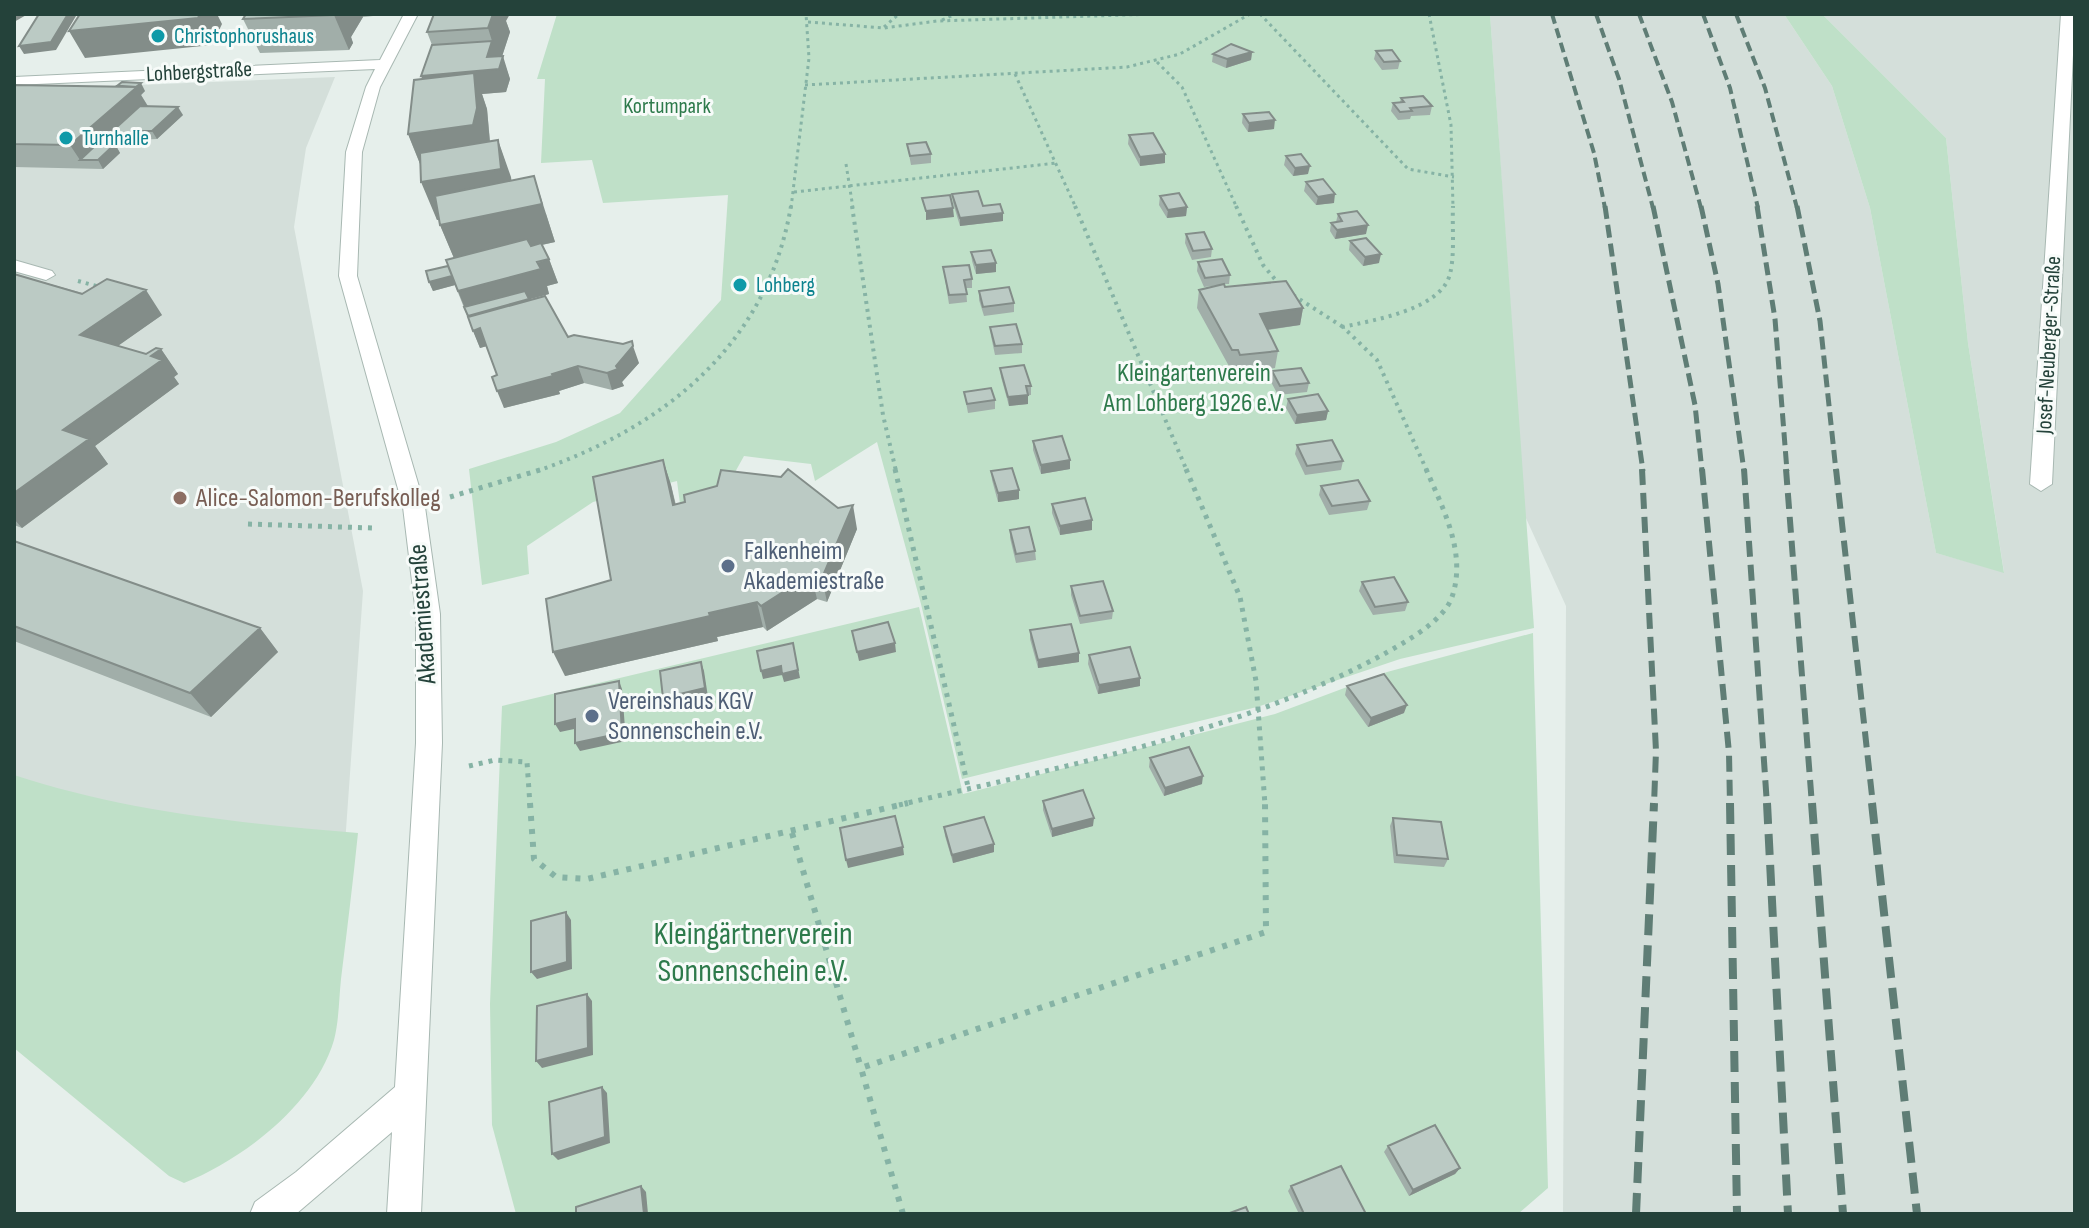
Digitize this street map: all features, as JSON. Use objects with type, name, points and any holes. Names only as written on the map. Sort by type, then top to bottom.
[{"type":"street","name":"Akademiestraße","points":[[404,1214],[413,1092],[425,776],[429,743],[428,614],[414,507],[348,276],[354,152],[383,64],[411,14]]},
{"type":"street","name":"Josef-Neuberger-Straße","points":[[2041,484],[2068,14]]},
{"type":"street","name":"Lohbergstraße","points":[[14,81],[383,64]]},
{"type":"street","points":[[14,265],[46,275]]},
{"type":"street","points":[[267,1214],[308,1184],[413,1092]]},
{"type":"path","points":[[414,507],[494,486],[625,435],[660,414],[724,351],[750,316],[780,255],[794,192],[805,85],[806,14]]},
{"type":"path","points":[[884,28],[899,14]]},
{"type":"path","points":[[937,21],[956,14]]},
{"type":"path","points":[[808,22],[884,28],[937,21],[1156,14]]},
{"type":"path","points":[[805,85],[1015,74],[1157,62],[1180,54],[1250,14]]},
{"type":"path","points":[[1260,14],[1312,72],[1408,169],[1454,177]]},
{"type":"path","points":[[1343,327],[1426,303],[1443,290],[1450,276],[1454,177],[1451,125],[1429,14]]},
{"type":"path","points":[[425,776],[495,760],[527,762],[534,859],[556,877],[587,879],[1120,753],[1263,709],[1328,684],[1420,634],[1452,599],[1458,556],[1443,508],[1377,360],[1343,327],[1286,291],[1263,265],[1182,87],[1157,62]]},
{"type":"path","points":[[861,1068],[1266,932],[1263,709],[1254,652],[1240,597],[1057,163],[1015,74]]},
{"type":"path","points":[[794,192],[1057,163]]},
{"type":"path","points":[[846,164],[883,415],[969,791]]},
{"type":"path","points":[[46,275],[113,290]]},
{"type":"path","points":[[248,524],[373,528]]},
{"type":"path","points":[[792,833],[903,1214]]},
{"type":"shaded area","points":[[1490,14],[1784,14],[1832,86],[1870,208],[1936,553],[2004,572],[1968,343],[1946,138],[1822,14],[2075,14],[2075,1214],[1563,1214],[1566,606],[1525,516]]},
{"type":"shaded area","name":"Alice-Salomon-Berufskolleg","points":[[335,77],[306,148],[294,227],[363,591],[342,886],[14,818],[14,90]]},
{"type":"green space","name":"Kleingartenverein Am Lohberg 1926 e.V.","points":[[557,14],[1490,14],[1534,628],[1400,659],[1257,707],[962,779],[921,604],[877,442],[815,481],[811,464],[744,456],[724,492],[683,527],[677,481],[593,502],[527,546],[529,574],[482,585],[469,469],[556,442],[620,413],[721,300],[728,195],[603,203],[592,160],[541,163],[545,79],[537,79]]},
{"type":"green space","points":[[1784,14],[1822,14],[1946,138],[1968,343],[2004,573],[1936,553],[1870,208],[1832,86]]},
{"type":"green space","name":"Kleingärtnerverein Sonnenschein e.V.","points":[[919,607],[963,794],[1275,714],[1387,672],[1533,633],[1548,1188],[1518,1214],[516,1214],[492,1125],[490,1004],[502,706]]},
{"type":"green space","points":[[14,775],[141,807],[227,820],[358,833],[337,1025],[325,1064],[294,1107],[274,1127],[207,1173],[184,1183],[169,1176],[14,1048]]},
{"type":"building","points":[[39,14],[68,14],[51,42],[19,46]]},
{"type":"building","points":[[80,14],[200,14],[198,18],[69,31]]},
{"type":"building","points":[[246,14],[335,14],[243,19]]},
{"type":"building","points":[[434,14],[493,14],[488,28],[427,32]]},
{"type":"building","points":[[492,41],[487,57],[503,56],[499,69],[421,76],[432,45]]},
{"type":"building","points":[[1231,44],[1252,52],[1227,59],[1213,54]]},
{"type":"building","points":[[1392,50],[1400,61],[1384,62],[1376,51]]},
{"type":"building","points":[[474,73],[477,108],[473,125],[408,134],[414,80]]},
{"type":"building","points":[[122,82],[141,83],[136,87],[117,86]]},
{"type":"building","points":[[14,85],[137,87],[70,145],[14,144]]},
{"type":"building","points":[[1423,96],[1432,106],[1400,112],[1393,103],[1404,102],[1401,98]]},
{"type":"building","points":[[140,106],[178,107],[152,131],[107,136]]},
{"type":"building","points":[[1269,112],[1275,120],[1249,123],[1243,114]]},
{"type":"building","points":[[1153,133],[1165,154],[1140,157],[1129,135]]},
{"type":"building","points":[[498,140],[501,169],[421,182],[420,153]]},
{"type":"building","points":[[926,142],[931,154],[910,156],[907,144]]},
{"type":"building","points":[[97,144],[115,144],[98,160],[80,160]]},
{"type":"building","points":[[1301,154],[1310,166],[1295,168],[1286,156]]},
{"type":"building","points":[[534,176],[542,204],[440,225],[435,196]]},
{"type":"building","points":[[1323,179],[1335,194],[1318,197],[1306,182]]},
{"type":"building","points":[[978,191],[983,206],[1000,204],[1003,213],[960,218],[952,194]]},
{"type":"building","points":[[1179,193],[1187,207],[1168,210],[1160,196]]},
{"type":"building","points":[[950,195],[953,208],[926,211],[922,198]]},
{"type":"building","points":[[1357,211],[1368,225],[1337,230],[1331,223],[1342,221],[1338,214]]},
{"type":"building","points":[[1204,232],[1212,249],[1193,251],[1186,234]]},
{"type":"building","points":[[1366,238],[1381,254],[1365,257],[1350,241]]},
{"type":"building","points":[[527,239],[531,246],[541,243],[549,259],[537,262],[541,269],[458,291],[446,260]]},
{"type":"building","points":[[991,250],[996,263],[976,265],[971,252]]},
{"type":"building","points":[[1222,259],[1230,275],[1205,278],[1198,262]]},
{"type":"building","points":[[969,265],[972,279],[964,280],[967,294],[949,295],[943,267]]},
{"type":"building","points":[[448,266],[452,276],[429,282],[426,271]]},
{"type":"building","points":[[14,274],[82,294],[107,279],[146,290],[80,335],[146,354],[156,348],[161,349],[151,356],[162,360],[63,430],[89,439],[14,493]]},
{"type":"building","points":[[1286,281],[1303,308],[1260,314],[1278,351],[1240,355],[1238,350],[1232,350],[1199,290],[1224,284],[1225,287]]},
{"type":"building","points":[[1009,287],[1014,303],[983,307],[979,291]]},
{"type":"building","points":[[525,291],[529,299],[468,316],[464,307]]},
{"type":"building","points":[[545,296],[568,337],[574,335],[623,344],[632,341],[633,346],[616,366],[618,369],[607,373],[578,366],[497,391],[492,377],[497,375],[480,328],[473,331],[468,317]]},
{"type":"building","points":[[1016,324],[1022,344],[995,346],[990,327]]},
{"type":"building","points":[[1024,365],[1031,386],[1026,386],[1028,395],[1008,397],[1000,368]]},
{"type":"building","points":[[1301,368],[1309,383],[1280,386],[1272,371]]},
{"type":"building","points":[[991,388],[995,400],[967,404],[964,392]]},
{"type":"building","points":[[1318,394],[1328,411],[1297,415],[1288,399]]},
{"type":"building","points":[[1062,436],[1070,460],[1041,465],[1033,441]]},
{"type":"building","points":[[1332,440],[1343,461],[1307,466],[1297,445]]},
{"type":"building","name":"Falkenheim Akademiestraße","points":[[663,460],[673,505],[685,502],[684,495],[717,486],[721,470],[781,477],[788,469],[838,508],[853,505],[822,578],[811,574],[761,606],[757,602],[709,613],[710,616],[553,652],[546,599],[611,580],[593,477]]},
{"type":"building","points":[[1012,468],[1019,490],[998,493],[991,471]]},
{"type":"building","points":[[1358,480],[1370,501],[1332,506],[1321,486]]},
{"type":"building","points":[[1085,498],[1092,520],[1060,526],[1052,504]]},
{"type":"building","points":[[1029,527],[1035,551],[1016,554],[1010,530]]},
{"type":"building","points":[[14,541],[260,628],[190,693],[14,626]]},
{"type":"building","points":[[1394,577],[1408,602],[1375,607],[1362,582]]},
{"type":"building","points":[[1103,581],[1113,611],[1080,616],[1071,586]]},
{"type":"building","points":[[888,622],[895,643],[857,652],[852,631]]},
{"type":"building","points":[[1071,624],[1079,653],[1038,660],[1030,630]]},
{"type":"building","points":[[793,643],[798,670],[782,674],[781,666],[761,671],[757,651]]},
{"type":"building","points":[[1130,647],[1140,678],[1099,685],[1089,655]]},
{"type":"building","points":[[701,662],[705,688],[663,698],[660,671]]},
{"type":"building","points":[[1384,674],[1407,705],[1371,718],[1347,686]]},
{"type":"building","name":"Vereinshaus KGV Sonnenschein e.V.","points":[[619,681],[622,733],[575,743],[575,719],[555,724],[555,694]]},
{"type":"building","points":[[1189,747],[1203,776],[1165,788],[1150,758]]},
{"type":"building","points":[[1083,790],[1094,818],[1052,829],[1043,801]]},
{"type":"building","points":[[895,816],[903,847],[846,860],[840,828]]},
{"type":"building","points":[[984,817],[994,844],[952,855],[944,827]]},
{"type":"building","points":[[1393,818],[1441,822],[1448,859],[1397,855]]},
{"type":"building","points":[[566,912],[567,962],[531,972],[531,921]]},
{"type":"building","points":[[587,994],[588,1048],[536,1061],[537,1006]]},
{"type":"building","points":[[602,1087],[605,1137],[552,1154],[549,1102]]},
{"type":"building","points":[[1435,1125],[1460,1168],[1413,1190],[1388,1146]]},
{"type":"building","points":[[1341,1166],[1366,1214],[1304,1214],[1291,1186]]},
{"type":"building","points":[[641,1186],[644,1214],[576,1214],[576,1207]]},
{"type":"building","points":[[1246,1207],[1249,1214],[1227,1214]]},
{"type":"railway","points":[[1552,14],[1594,153],[1605,208]]},
{"type":"railway","points":[[1596,14],[1619,79],[1653,208]]},
{"type":"railway","points":[[1639,14],[1672,102],[1701,208]]},
{"type":"railway","points":[[1703,14],[1730,88],[1758,208]]},
{"type":"railway","points":[[1736,14],[1765,88],[1797,208]]},
{"type":"railway","points":[[1605,206],[1643,471]]},
{"type":"railway","points":[[1653,206],[1695,405],[1702,471]]},
{"type":"railway","points":[[1701,206],[1718,284],[1744,471]]},
{"type":"railway","points":[[1757,206],[1775,319],[1787,471]]},
{"type":"railway","points":[[1797,206],[1820,321],[1836,471]]},
{"type":"railway","points":[[1642,469],[1656,751],[1654,805]]},
{"type":"railway","points":[[1702,469],[1729,753],[1730,805]]},
{"type":"railway","points":[[1744,469],[1767,805]]},
{"type":"railway","points":[[1786,469],[1812,805]]},
{"type":"railway","points":[[1836,469],[1873,805]]},
{"type":"railway","points":[[1636,1214],[1654,803]]},
{"type":"railway","points":[[1730,803],[1737,1214]]},
{"type":"railway","points":[[1767,803],[1788,1214]]},
{"type":"railway","points":[[1812,803],[1843,1214]]},
{"type":"railway","points":[[1872,803],[1917,1214]]},
{"type":"place","name":"Christophorushaus","points":[[158,36]]},
{"type":"place","name":"Turnhalle","points":[[66,138]]},
{"type":"place","name":"Lohberg","points":[[740,285]]},
{"type":"place","name":"Alice-Salomon-Berufskolleg","points":[[180,498]]},
{"type":"place","name":"Falkenheim Akademiestraße","points":[[728,566]]},
{"type":"place","name":"Vereinshaus KGV Sonnenschein e.V.","points":[[592,716]]},
{"type":"park label","name":"Kortumpark","points":[[667,106]]}]
